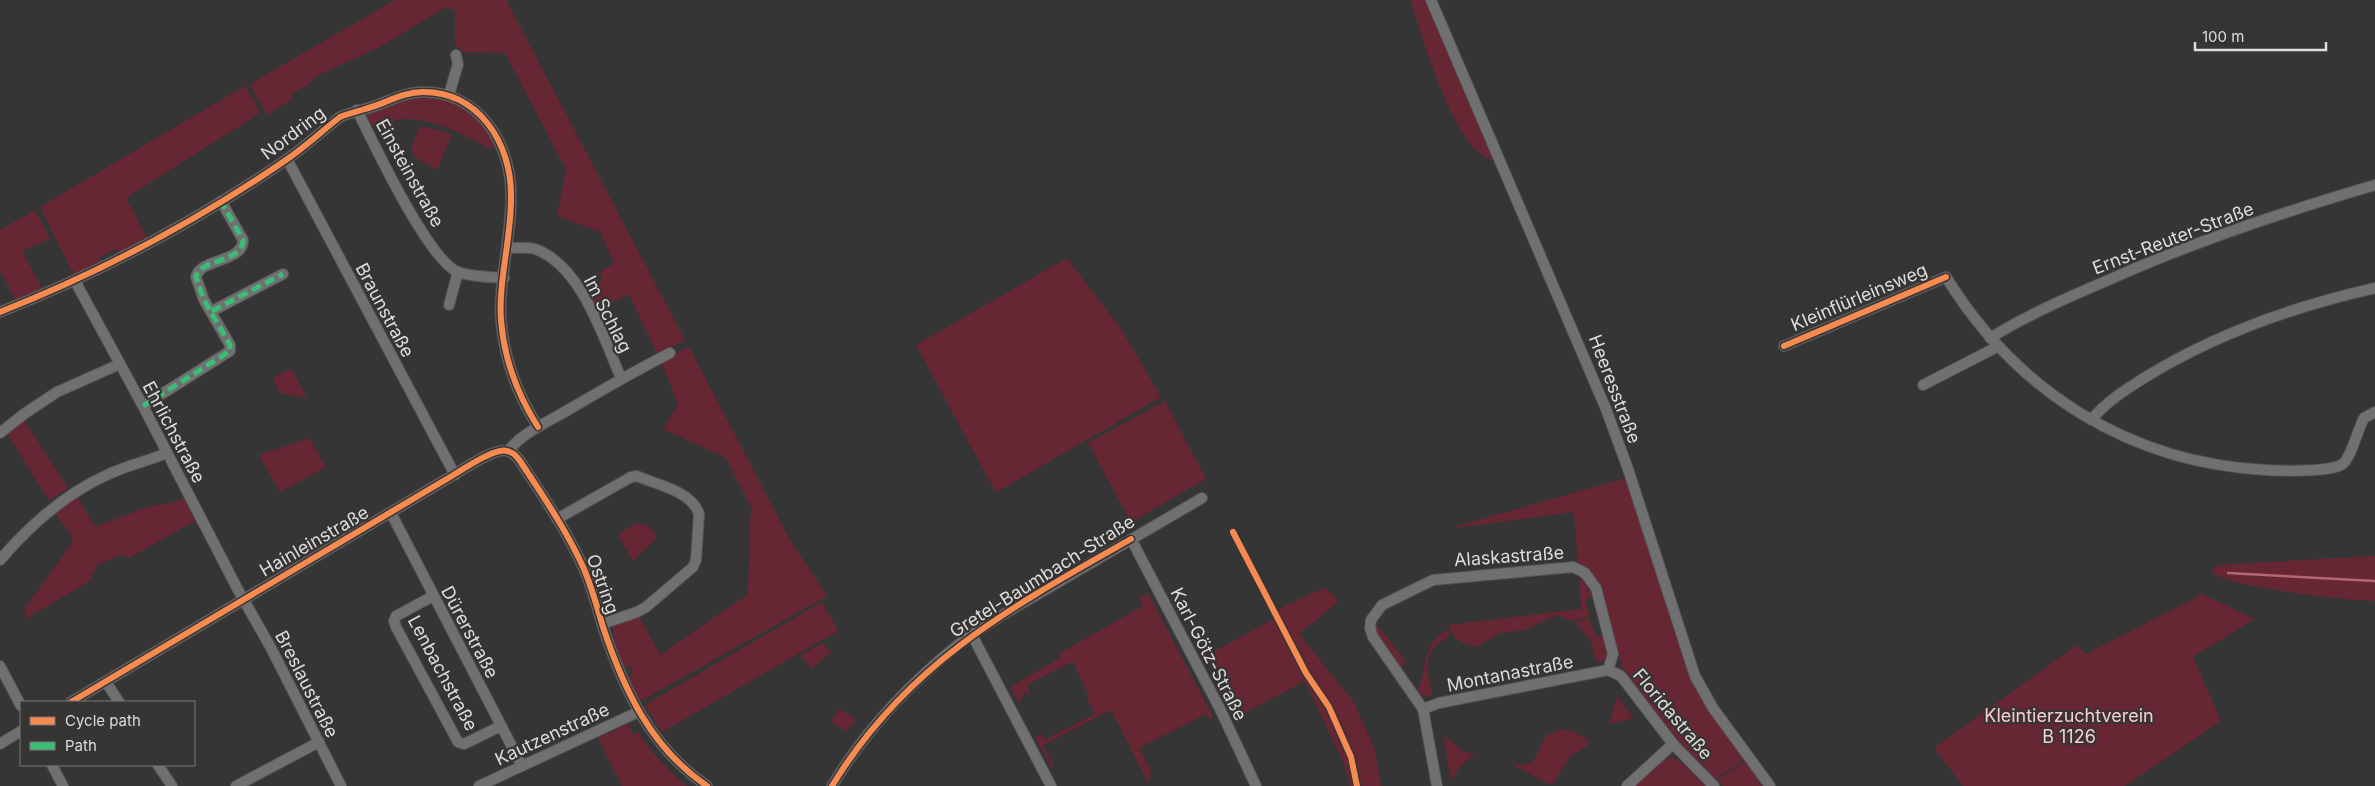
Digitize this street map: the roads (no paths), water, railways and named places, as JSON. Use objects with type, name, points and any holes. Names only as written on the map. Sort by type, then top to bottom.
[{"type":"street","name":"Heeresstraße","points":[[1431,0],[1606,409],[1628,469],[1695,676],[1708,700],[1770,786]]},
{"type":"street","points":[[449,95],[458,64],[456,55]]},
{"type":"street","name":"Nordring","points":[[0,312],[75,281],[161,238],[287,159],[340,117],[357,110],[365,110],[397,97],[422,92],[449,95],[468,104],[484,118],[495,133],[504,151],[512,193],[501,319],[509,367],[522,402],[538,427]]},
{"type":"street","name":"Einsteinstraße","points":[[357,110],[402,199],[435,249],[450,267],[458,272]]},
{"type":"street","name":"Braunstraße","points":[[287,159],[455,475]]},
{"type":"street","name":"Ernst-Reuter-Straße","points":[[1990,338],[2052,305],[2176,251],[2285,212],[2375,185]]},
{"type":"street","points":[[142,406],[230,350],[230,345],[199,290],[197,273],[238,251],[243,244],[243,240],[221,201]]},
{"type":"street","name":"Im Schlag","points":[[508,248],[534,249],[554,260],[571,278],[586,299],[621,378]]},
{"type":"street","points":[[449,305],[458,272],[504,278]]},
{"type":"street","points":[[212,311],[283,274]]},
{"type":"street","name":"Kleinflürleinsweg","points":[[1784,346],[1946,277],[1964,306],[1990,338]]},
{"type":"street","name":"Ehrlichstraße","points":[[75,281],[243,599]]},
{"type":"street","points":[[2091,420],[2124,390],[2193,350],[2240,329],[2297,309],[2375,288]]},
{"type":"street","points":[[1990,338],[2023,372],[2053,396],[2091,420],[2132,441],[2206,464],[2244,469],[2304,470],[2335,466],[2344,462],[2364,418],[2375,412]]},
{"type":"street","points":[[1924,385],[1997,347]]},
{"type":"street","name":"Hainleinstraße","points":[[73,701],[493,453],[508,450],[513,444],[538,427],[621,378],[670,353]]},
{"type":"street","points":[[0,433],[57,392],[120,364]]},
{"type":"street","name":"Ostring","points":[[508,450],[515,454],[520,461],[557,519],[584,569],[619,674],[638,712],[673,758],[707,786]]},
{"type":"street","points":[[0,560],[37,521],[77,491],[109,474],[167,453]]},
{"type":"street","name":"Ostring","points":[[557,519],[631,476],[637,476],[689,498],[697,508],[699,514],[696,560],[693,567],[646,607],[602,624]]},
{"type":"street","name":"Gretel-Baumbach-Straße","points":[[832,786],[892,705],[940,660],[972,635],[1202,498]]},
{"type":"street","name":"Dürerstraße","points":[[391,513],[522,766]]},
{"type":"street","name":"Karl-Götz-Straße","points":[[1131,539],[1220,709],[1256,786]]},
{"type":"street","name":"Alaskastraße","points":[[1424,709],[1373,637],[1370,628],[1373,617],[1382,605],[1441,578],[1573,567],[1585,573],[1596,588],[1613,654],[1606,670]]},
{"type":"street","name":"Lenbachstraße","points":[[433,596],[396,616],[394,621],[396,627],[458,742],[464,744],[501,726]]},
{"type":"street","name":"Breslaustraße","points":[[243,599],[319,742],[340,786]]},
{"type":"street","points":[[972,635],[1051,786]]},
{"type":"street","points":[[0,666],[20,704]]},
{"type":"street","name":"Montanastraße","points":[[1424,709],[1439,703],[1606,670]]},
{"type":"street","name":"Floridastraße","points":[[1606,670],[1621,676],[1673,744],[1714,786]]},
{"type":"street","points":[[106,682],[117,701]]},
{"type":"street","points":[[1424,709],[1437,786]]},
{"type":"street","name":"Kautzenstraße","points":[[479,786],[638,712]]},
{"type":"street","points":[[0,744],[20,733]]},
{"type":"street","points":[[236,786],[319,742]]},
{"type":"street","points":[[1628,786],[1673,744]]},
{"type":"street","points":[[53,766],[63,786]]},
{"type":"street","points":[[159,766],[172,786]]},
{"type":"waterway","points":[[2228,573],[2375,581]]},
{"type":"park label","name":"Kleintierzuchtverein B 1126","points":[[2069,725]]}]
